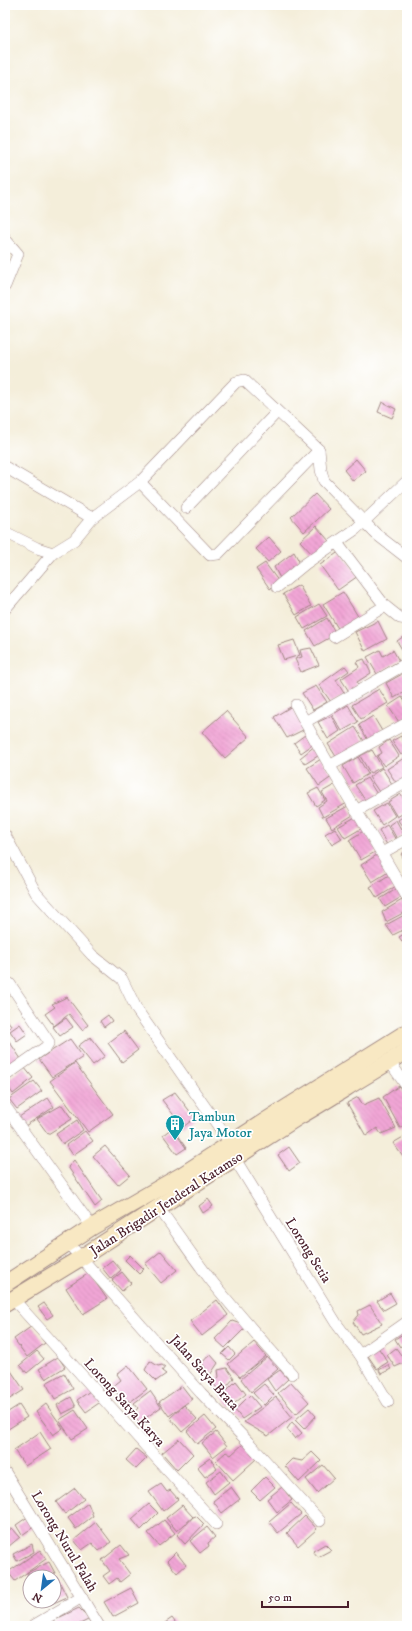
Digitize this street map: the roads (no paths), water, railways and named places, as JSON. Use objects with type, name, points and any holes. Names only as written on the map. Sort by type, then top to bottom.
[{"type":"main road","name":"Jalan Brigadir Jenderal Katamso","points":[[9,1302],[82,1257],[158,1207],[233,1151],[282,1110],[407,1032]]},
{"type":"main road","name":"Jalan Brigadir Jenderal Katamso","points":[[5,1284],[92,1227],[164,1186],[233,1151],[346,1088],[407,1050]]},
{"type":"street","points":[[5,239],[18,254],[5,286]]},
{"type":"street","points":[[5,609],[53,553],[74,540],[92,518],[140,482],[236,382],[244,380],[319,450],[321,470],[324,481],[376,534],[407,558]]},
{"type":"street","points":[[186,508],[277,412]]},
{"type":"street","points":[[140,482],[210,555],[218,554],[319,450]]},
{"type":"street","points":[[5,467],[92,518]]},
{"type":"street","points":[[277,587],[304,564],[337,543],[364,522],[407,481]]},
{"type":"street","points":[[5,532],[37,548],[53,553]]},
{"type":"street","points":[[337,543],[385,606],[400,618],[407,619]]},
{"type":"street","points":[[334,637],[385,606]]},
{"type":"street","points":[[305,722],[407,664]]},
{"type":"street","points":[[296,705],[329,766],[407,897]]},
{"type":"street","points":[[329,766],[407,723]]},
{"type":"street","points":[[356,811],[407,782]]},
{"type":"street","name":"Lorong Setia","points":[[5,835],[36,893],[92,955],[122,979],[137,1010],[233,1151],[336,1323],[360,1355],[388,1402]]},
{"type":"street","points":[[382,853],[407,839]]},
{"type":"street","points":[[5,1076],[46,1047],[49,1042],[10,984]]},
{"type":"street","points":[[390,1062],[407,1088]]},
{"type":"street","points":[[5,1106],[92,1227]]},
{"type":"street","points":[[158,1207],[210,1279],[257,1336],[292,1374]]},
{"type":"street","name":"Jalan Satya Brata","points":[[68,1243],[201,1393],[320,1521]]},
{"type":"street","name":"Lorong Satya Karya","points":[[9,1302],[216,1524]]},
{"type":"street","points":[[360,1355],[407,1322]]},
{"type":"street","name":"Lorong Nurul Falah","points":[[5,1472],[99,1626]]},
{"type":"street","points":[[33,1626],[82,1597]]},
{"type":"place","name":"Tambun Jaya Motor","points":[[175,1141]]}]
